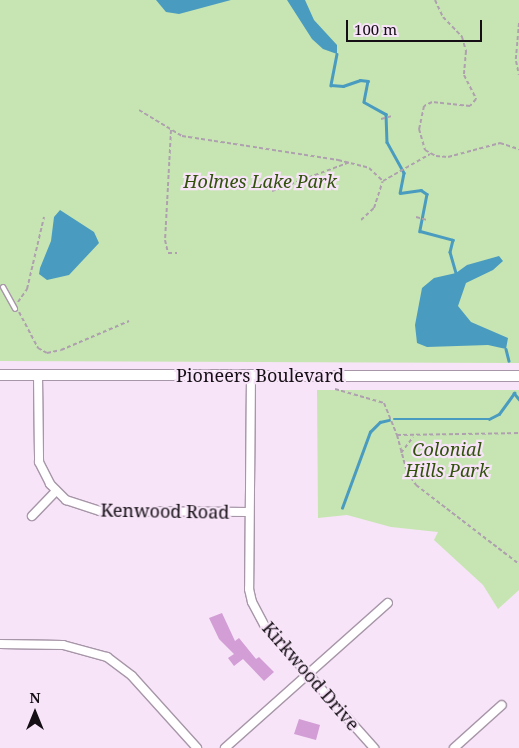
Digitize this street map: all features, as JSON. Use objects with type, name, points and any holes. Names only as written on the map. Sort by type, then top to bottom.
[{"type":"main road","name":"Pioneers Boulevard","points":[[0,375],[519,376]]},
{"type":"street","points":[[32,516],[56,491],[44,474],[37,450],[38,375]]},
{"type":"street","name":"Kirkwood Drive","points":[[251,376],[249,512],[252,602],[265,626],[374,748]]},
{"type":"street","name":"Kenwood Road","points":[[56,491],[76,505],[100,511],[249,512]]},
{"type":"street","points":[[226,748],[388,603]]},
{"type":"street","points":[[0,644],[63,645],[107,657],[132,676],[197,748]]},
{"type":"street","points":[[454,748],[502,705]]},
{"type":"lane","points":[[3,287],[15,308]]},
{"type":"path","points":[[430,154],[420,136],[424,106],[432,102],[470,106],[476,99],[464,75],[466,51],[462,37],[443,16],[435,0]]},
{"type":"path","points":[[519,23],[516,60],[519,75]]},
{"type":"path","points":[[139,110],[171,130],[202,141],[287,150],[350,162],[369,168],[383,181]]},
{"type":"path","points":[[381,119],[392,116]]},
{"type":"path","points":[[171,130],[165,240],[168,253],[177,253]]},
{"type":"path","points":[[361,220],[374,208],[383,181],[430,154],[448,157],[500,143],[519,149]]},
{"type":"path","points":[[272,191],[350,162]]},
{"type":"path","points":[[416,216],[427,220]]},
{"type":"path","points":[[44,217],[27,289],[15,308],[27,322],[38,348],[47,353],[61,350],[129,321]]},
{"type":"path","points":[[335,389],[384,403],[416,485],[519,564]]},
{"type":"path","points":[[397,435],[412,437],[519,432]]},
{"type":"path","points":[[402,453],[412,437]]},
{"type":"green space","name":"Holmes Lake Park","points":[[0,0],[519,0],[519,363],[0,361]]},
{"type":"green space","name":"Colonial Hills Park","points":[[317,390],[519,390],[519,590],[498,609],[483,585],[434,540],[438,532],[391,527],[347,515],[318,518]]},
{"type":"water","points":[[156,0],[231,0],[179,14],[166,12]]},
{"type":"water","points":[[287,0],[305,0],[314,20],[337,45],[337,54],[323,49],[312,39]]},
{"type":"water","points":[[60,210],[94,232],[99,243],[69,275],[47,280],[39,274],[40,268],[51,241],[54,217]]},
{"type":"water","points":[[499,256],[503,261],[493,270],[466,283],[458,306],[471,322],[508,338],[506,349],[488,345],[427,347],[417,343],[415,325],[422,288],[434,278],[456,273],[467,265]]},
{"type":"building","points":[[222,613],[235,641],[239,638],[256,659],[259,657],[274,672],[264,681],[243,659],[234,666],[228,658],[234,654],[219,639],[209,618]]},
{"type":"building","points":[[299,719],[320,725],[316,740],[294,734]]},
{"type":"waterway","points":[[337,54],[331,85],[343,86],[360,80],[368,81],[364,102],[386,114],[387,142],[404,173],[400,193],[421,190],[427,194],[420,231],[453,240],[450,252],[456,273]]},
{"type":"waterway","points":[[506,349],[509,361]]},
{"type":"waterway","points":[[394,419],[489,419],[499,414],[514,393],[519,399]]},
{"type":"waterway","points":[[342,508],[370,432],[380,422],[389,420]]}]
